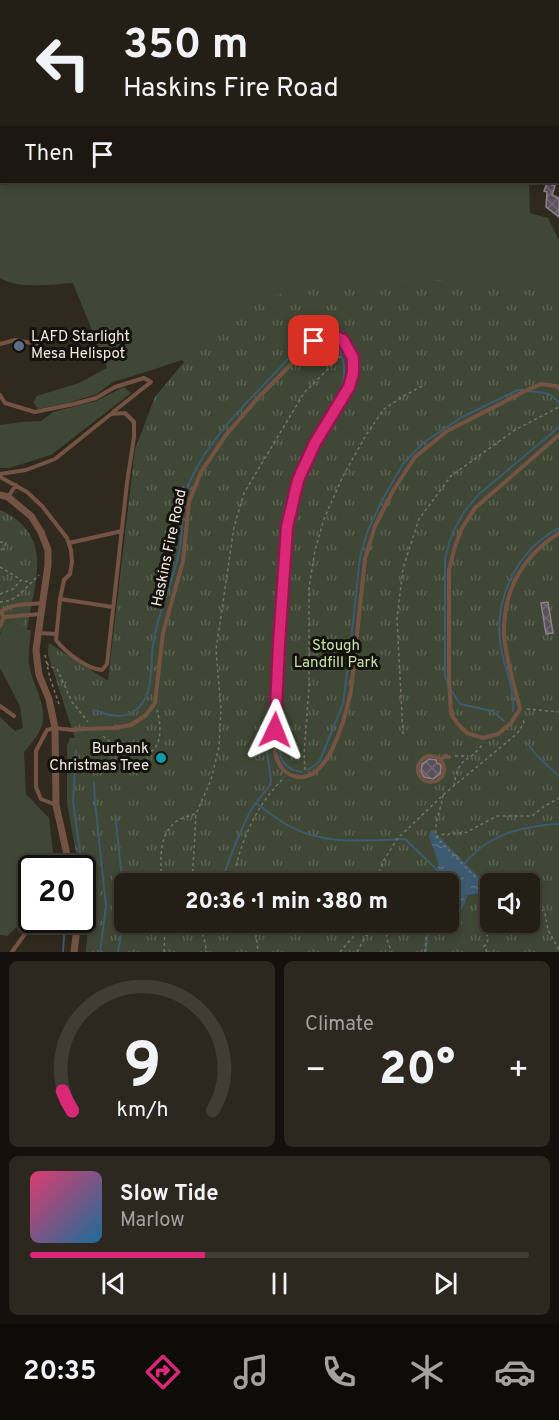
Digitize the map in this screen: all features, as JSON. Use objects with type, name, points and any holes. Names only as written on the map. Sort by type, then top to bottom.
[{"type":"street","points":[[0,495],[8,497],[31,516],[46,543],[48,565],[36,650],[39,675],[49,699],[55,728],[56,805],[67,855]]},
{"type":"street","points":[[74,952],[76,933]]},
{"type":"lane","name":"Haskins Fire Road","points":[[55,728],[73,730],[113,728],[131,725],[146,715],[155,703],[163,633],[183,561],[189,502],[201,472],[226,435],[257,399],[314,341],[326,336],[334,336],[343,340],[348,349]]},
{"type":"lane","points":[[0,344],[15,340],[38,344]]},
{"type":"lane","points":[[348,349],[353,358],[353,373],[349,387],[315,443],[298,480],[287,527],[275,752],[280,767],[297,778],[319,770],[339,733],[351,691],[365,559],[375,526],[415,457],[447,431],[525,391],[541,384],[559,388]]},
{"type":"lane","points":[[0,395],[5,403],[35,412],[96,398],[115,387],[144,378],[151,382],[55,459],[26,470],[0,476]]},
{"type":"lane","points":[[0,476],[27,492],[42,506],[67,537],[72,562],[70,574],[64,580],[60,599],[56,640],[63,649],[94,670],[102,670],[107,664],[134,437],[134,422],[126,413],[111,414]]},
{"type":"lane","points":[[559,435],[475,508],[462,528],[455,546],[449,570],[448,678],[452,714],[456,723],[467,733],[483,738],[498,734],[511,723],[520,708],[507,654],[504,627],[507,599],[523,565],[545,542],[559,533]]},
{"type":"lane","points":[[8,497],[16,485]]},
{"type":"lane","points":[[69,543],[122,531]]},
{"type":"lane","points":[[60,599],[113,607]]},
{"type":"lane","points":[[0,626],[4,617],[2,608],[42,603]]},
{"type":"lane","points":[[4,617],[41,614]]},
{"type":"lane","points":[[38,633],[56,634]]},
{"type":"lane","points":[[0,706],[14,716]]},
{"type":"lane","points":[[55,728],[47,730],[36,751],[36,787],[41,799],[56,805]]},
{"type":"lane","points":[[440,760],[445,756],[449,757]]},
{"type":"lane","points":[[433,757],[440,760],[443,772],[439,780],[431,782],[423,779],[418,772],[422,760],[433,757]]},
{"type":"lane","points":[[12,952],[26,933]]},
{"type":"path","points":[[193,873],[196,814],[211,780],[219,747],[221,709],[216,650],[234,527],[244,493],[304,393],[348,349]]},
{"type":"path","points":[[305,777],[304,753],[309,689],[309,588],[315,550],[324,519],[348,466],[384,409],[422,386]]},
{"type":"path","points":[[403,734],[397,619],[403,568],[419,519],[451,476],[515,430],[559,407]]},
{"type":"path","points":[[0,542],[6,543],[0,550]]},
{"type":"path","points":[[0,567],[21,580],[30,582]]},
{"type":"path","points":[[0,602],[11,600],[19,595],[39,574]]},
{"type":"path","points":[[0,594],[13,589],[21,580]]},
{"type":"path","points":[[45,655],[60,707]]},
{"type":"path","points":[[46,663],[57,669],[60,675]]},
{"type":"path","points":[[379,873],[397,839],[443,795],[519,731],[524,722],[520,708],[559,712]]},
{"type":"path","points":[[454,786],[459,766],[477,751],[483,738]]},
{"type":"path","points":[[449,757],[469,756]]},
{"type":"path","points":[[236,866],[246,834],[261,807],[288,774]]},
{"type":"path","points":[[443,795],[436,823],[436,837],[480,882]]},
{"type":"path","points":[[436,837],[467,832],[497,816],[532,816],[559,798]]},
{"type":"path","points":[[161,873],[160,852],[164,835],[177,821],[196,814]]},
{"type":"path","points":[[540,908],[545,913],[548,930],[559,950]]},
{"type":"path","points":[[164,933],[164,952]]},
{"type":"path","points":[[203,933],[207,952]]},
{"type":"path","points":[[256,933],[258,952]]},
{"type":"path","points":[[340,952],[356,933]]},
{"type":"path","points":[[357,952],[367,933]]},
{"type":"path","points":[[386,933],[392,952]]},
{"type":"path","points":[[425,952],[427,933]]},
{"type":"path","points":[[486,933],[488,942],[484,946],[487,952]]},
{"type":"green space","name":"Stough Landfill Park","points":[[0,183],[529,183],[530,213],[548,218],[559,240],[559,952],[86,952],[87,933],[96,933],[96,855],[77,855],[67,803],[67,746],[70,738],[75,738],[48,654],[49,643],[108,681],[135,450],[155,397],[184,362],[182,360],[113,382],[97,394],[38,409],[33,402],[37,396],[79,383],[107,368],[73,283],[26,285],[0,278]]},
{"type":"green space","name":"Stough Landfill Park","points":[[442,280],[559,293],[559,952],[86,952],[87,933],[96,933],[96,855],[77,855],[67,803],[67,746],[70,738],[75,738],[48,654],[49,643],[77,664],[108,681],[135,450],[155,397],[184,363],[245,303],[327,282]]},
{"type":"green space","points":[[124,387],[131,393],[51,455],[9,468],[0,468],[0,425],[41,421],[53,412],[96,401]]},
{"type":"green space","points":[[0,510],[18,520],[29,533],[35,547],[37,562],[27,630],[22,630],[23,620],[14,620],[6,623],[0,634]]},
{"type":"green space","points":[[11,620],[24,620],[23,630],[31,630],[29,664],[40,698],[43,722],[37,736],[24,752],[26,794],[49,818],[53,855],[18,855],[18,926],[7,936],[0,935],[0,717],[15,731],[23,728],[20,706],[0,668],[0,635],[4,625]]},
{"type":"water","points":[[432,829],[480,879],[480,893],[468,895],[459,913],[459,873],[435,873],[439,865],[429,836]]},
{"type":"building","points":[[547,183],[555,186],[552,195],[559,198],[559,217],[546,207],[547,192],[544,191]]},
{"type":"building","points":[[548,602],[553,633],[546,634],[541,603]]},
{"type":"building","points":[[429,759],[436,760],[441,765],[440,774],[433,779],[424,777],[421,771],[422,764]]},
{"type":"waterway","points":[[94,710],[118,716],[130,714],[140,706],[148,693],[155,634],[178,557],[187,490],[207,451],[241,409],[294,352],[315,335],[330,331],[342,355],[344,376],[335,401],[299,463],[291,484],[281,526],[267,752],[271,780],[270,785],[256,803]]},
{"type":"waterway","points":[[307,770],[320,760],[343,704],[360,557],[367,533],[381,502],[403,464],[423,443],[462,417],[518,390],[523,390]]},
{"type":"waterway","points":[[528,391],[549,395],[559,403]]},
{"type":"waterway","points":[[448,686],[445,676],[445,559],[454,530],[464,512],[478,495],[559,427]]},
{"type":"waterway","points":[[513,711],[511,689],[499,635],[504,598],[510,581],[530,550],[559,528]]},
{"type":"waterway","points":[[451,690],[460,704],[492,711],[504,721]]},
{"type":"waterway","points":[[281,720],[279,745],[282,760],[286,766],[302,772]]},
{"type":"waterway","points":[[528,744],[537,756],[559,776]]},
{"type":"waterway","points":[[76,751],[73,801],[80,855]]},
{"type":"waterway","points":[[94,783],[106,906],[100,952]]},
{"type":"waterway","points":[[225,873],[248,815],[256,803],[287,825],[319,837],[356,841],[405,839],[437,870]]},
{"type":"waterway","points":[[118,819],[116,822],[124,899],[124,921],[118,952]]},
{"type":"waterway","points":[[463,865],[484,845],[507,833],[559,824]]},
{"type":"waterway","points":[[63,952],[64,933]]},
{"type":"waterway","points":[[426,952],[428,933]]},
{"type":"place","name":"LAFD Starlight Mesa Helispot","points":[[19,346]]},
{"type":"place","name":"Burbank Christmas Tree","points":[[161,758]]},
{"type":"route","points":[[275,730],[287,527],[298,480],[315,443],[349,387],[353,373],[353,358],[343,340],[334,336],[326,336],[314,341]]}]
